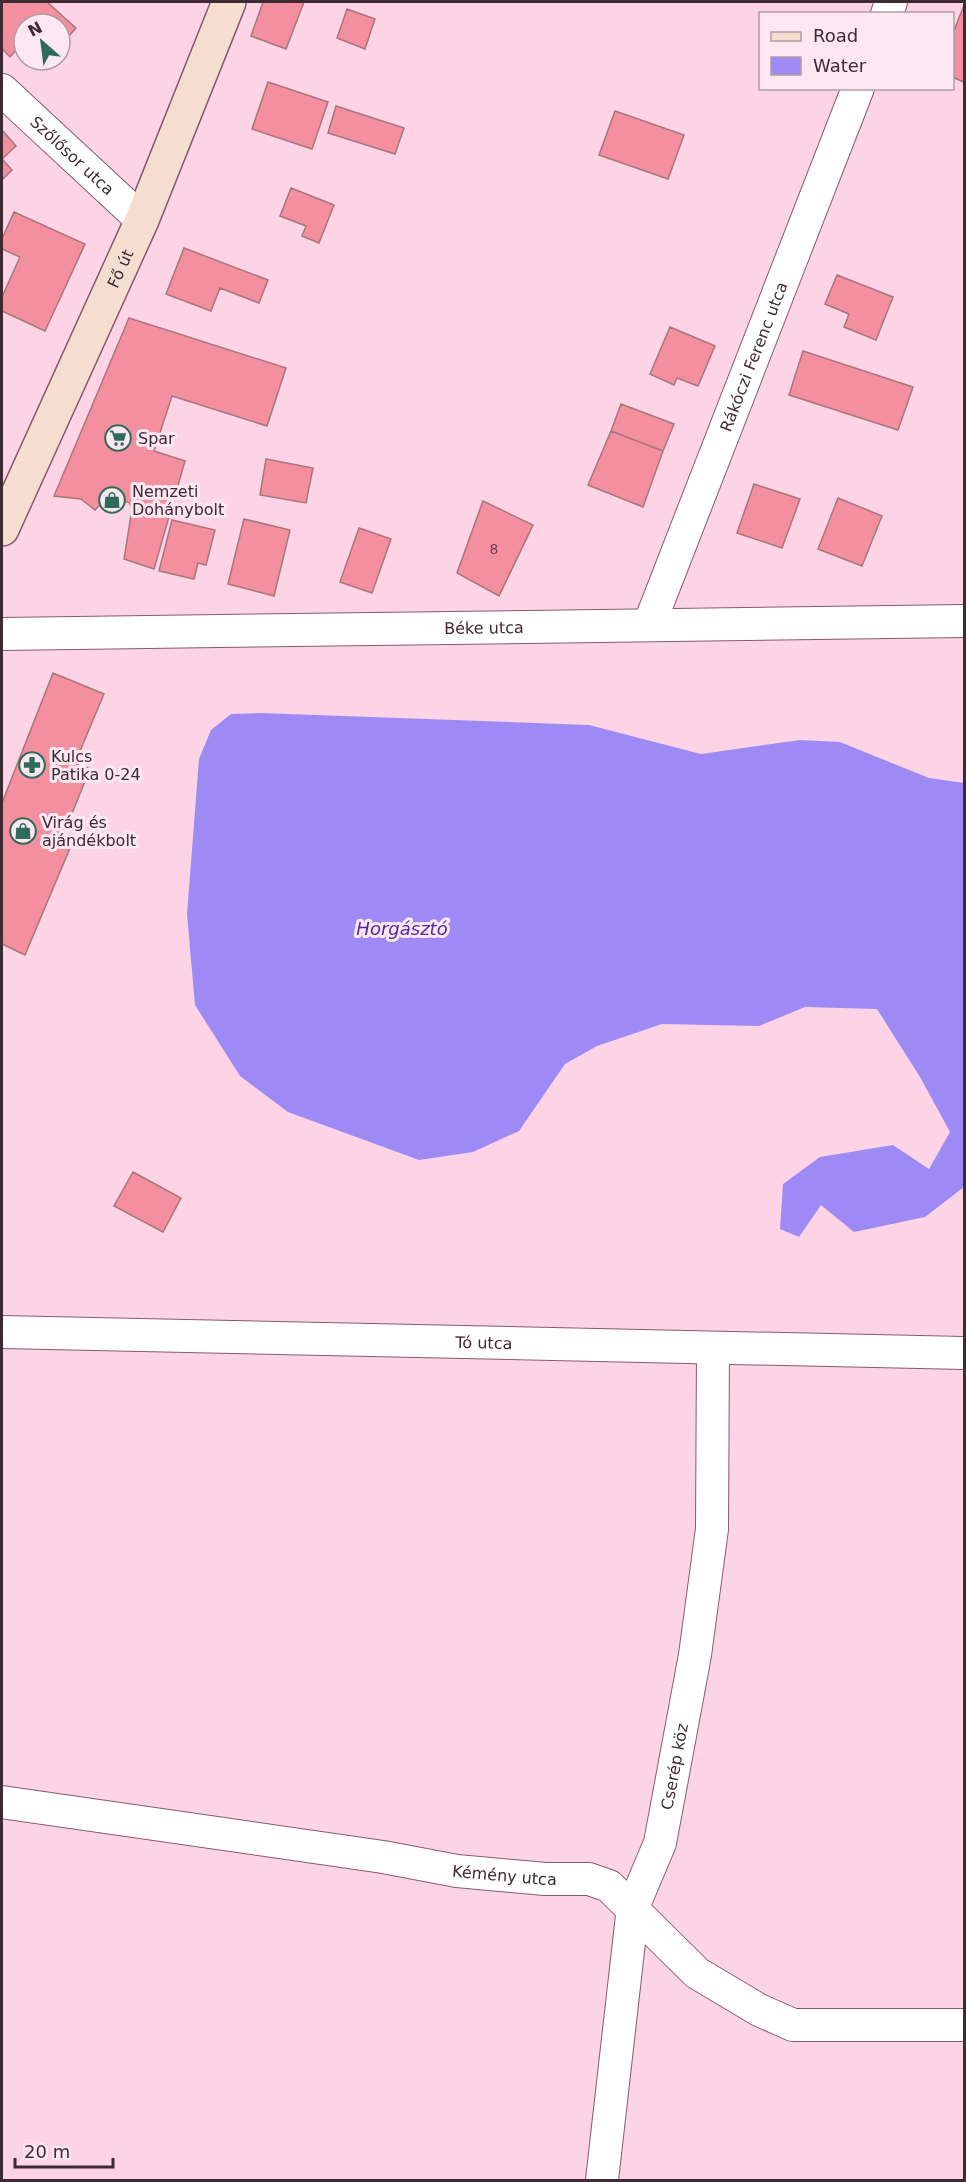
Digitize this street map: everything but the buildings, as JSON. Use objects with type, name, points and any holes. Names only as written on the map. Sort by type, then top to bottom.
[{"type":"main road","name":"Fő út","points":[[2,529],[142,220],[229,2]]},
{"type":"street","name":"Szőlősor utca","points":[[2,90],[142,220]]},
{"type":"street","name":"Rákóczi Ferenc utca","points":[[649,626],[857,90]]},
{"type":"street","name":"Béke utca","points":[[2,634],[964,621]]},
{"type":"street","name":"Tó utca","points":[[2,1332],[964,1353]]},
{"type":"street","name":"Cserép köz","points":[[602,2181],[633,1907],[660,1843],[695,1655],[712,1529],[713,1348]]},
{"type":"street","name":"Kémény utca","points":[[2,1802],[383,1857],[457,1871],[545,1879],[589,1879],[609,1886],[633,1907],[697,1973],[759,2010],[793,2025],[964,2025]]},
{"type":"water","name":"Horgásztó","points":[[260,713],[589,725],[701,754],[800,740],[840,742],[929,778],[964,783],[964,1187],[925,1217],[854,1232],[821,1205],[799,1237],[780,1229],[783,1184],[820,1157],[893,1145],[929,1169],[950,1132],[920,1077],[877,1009],[805,1007],[759,1026],[662,1024],[597,1046],[565,1064],[519,1131],[473,1152],[419,1160],[288,1112],[240,1076],[195,1005],[187,914],[199,759],[211,730],[231,714]]},
{"type":"place","name":"Spar","points":[[118,438]]},
{"type":"place","name":"Nemzeti Dohánybolt","points":[[112,500]]},
{"type":"place","name":"Kulcs Patika 0-24","points":[[32,765]]},
{"type":"place","name":"Virág és ajándékbolt","points":[[23,831]]}]
